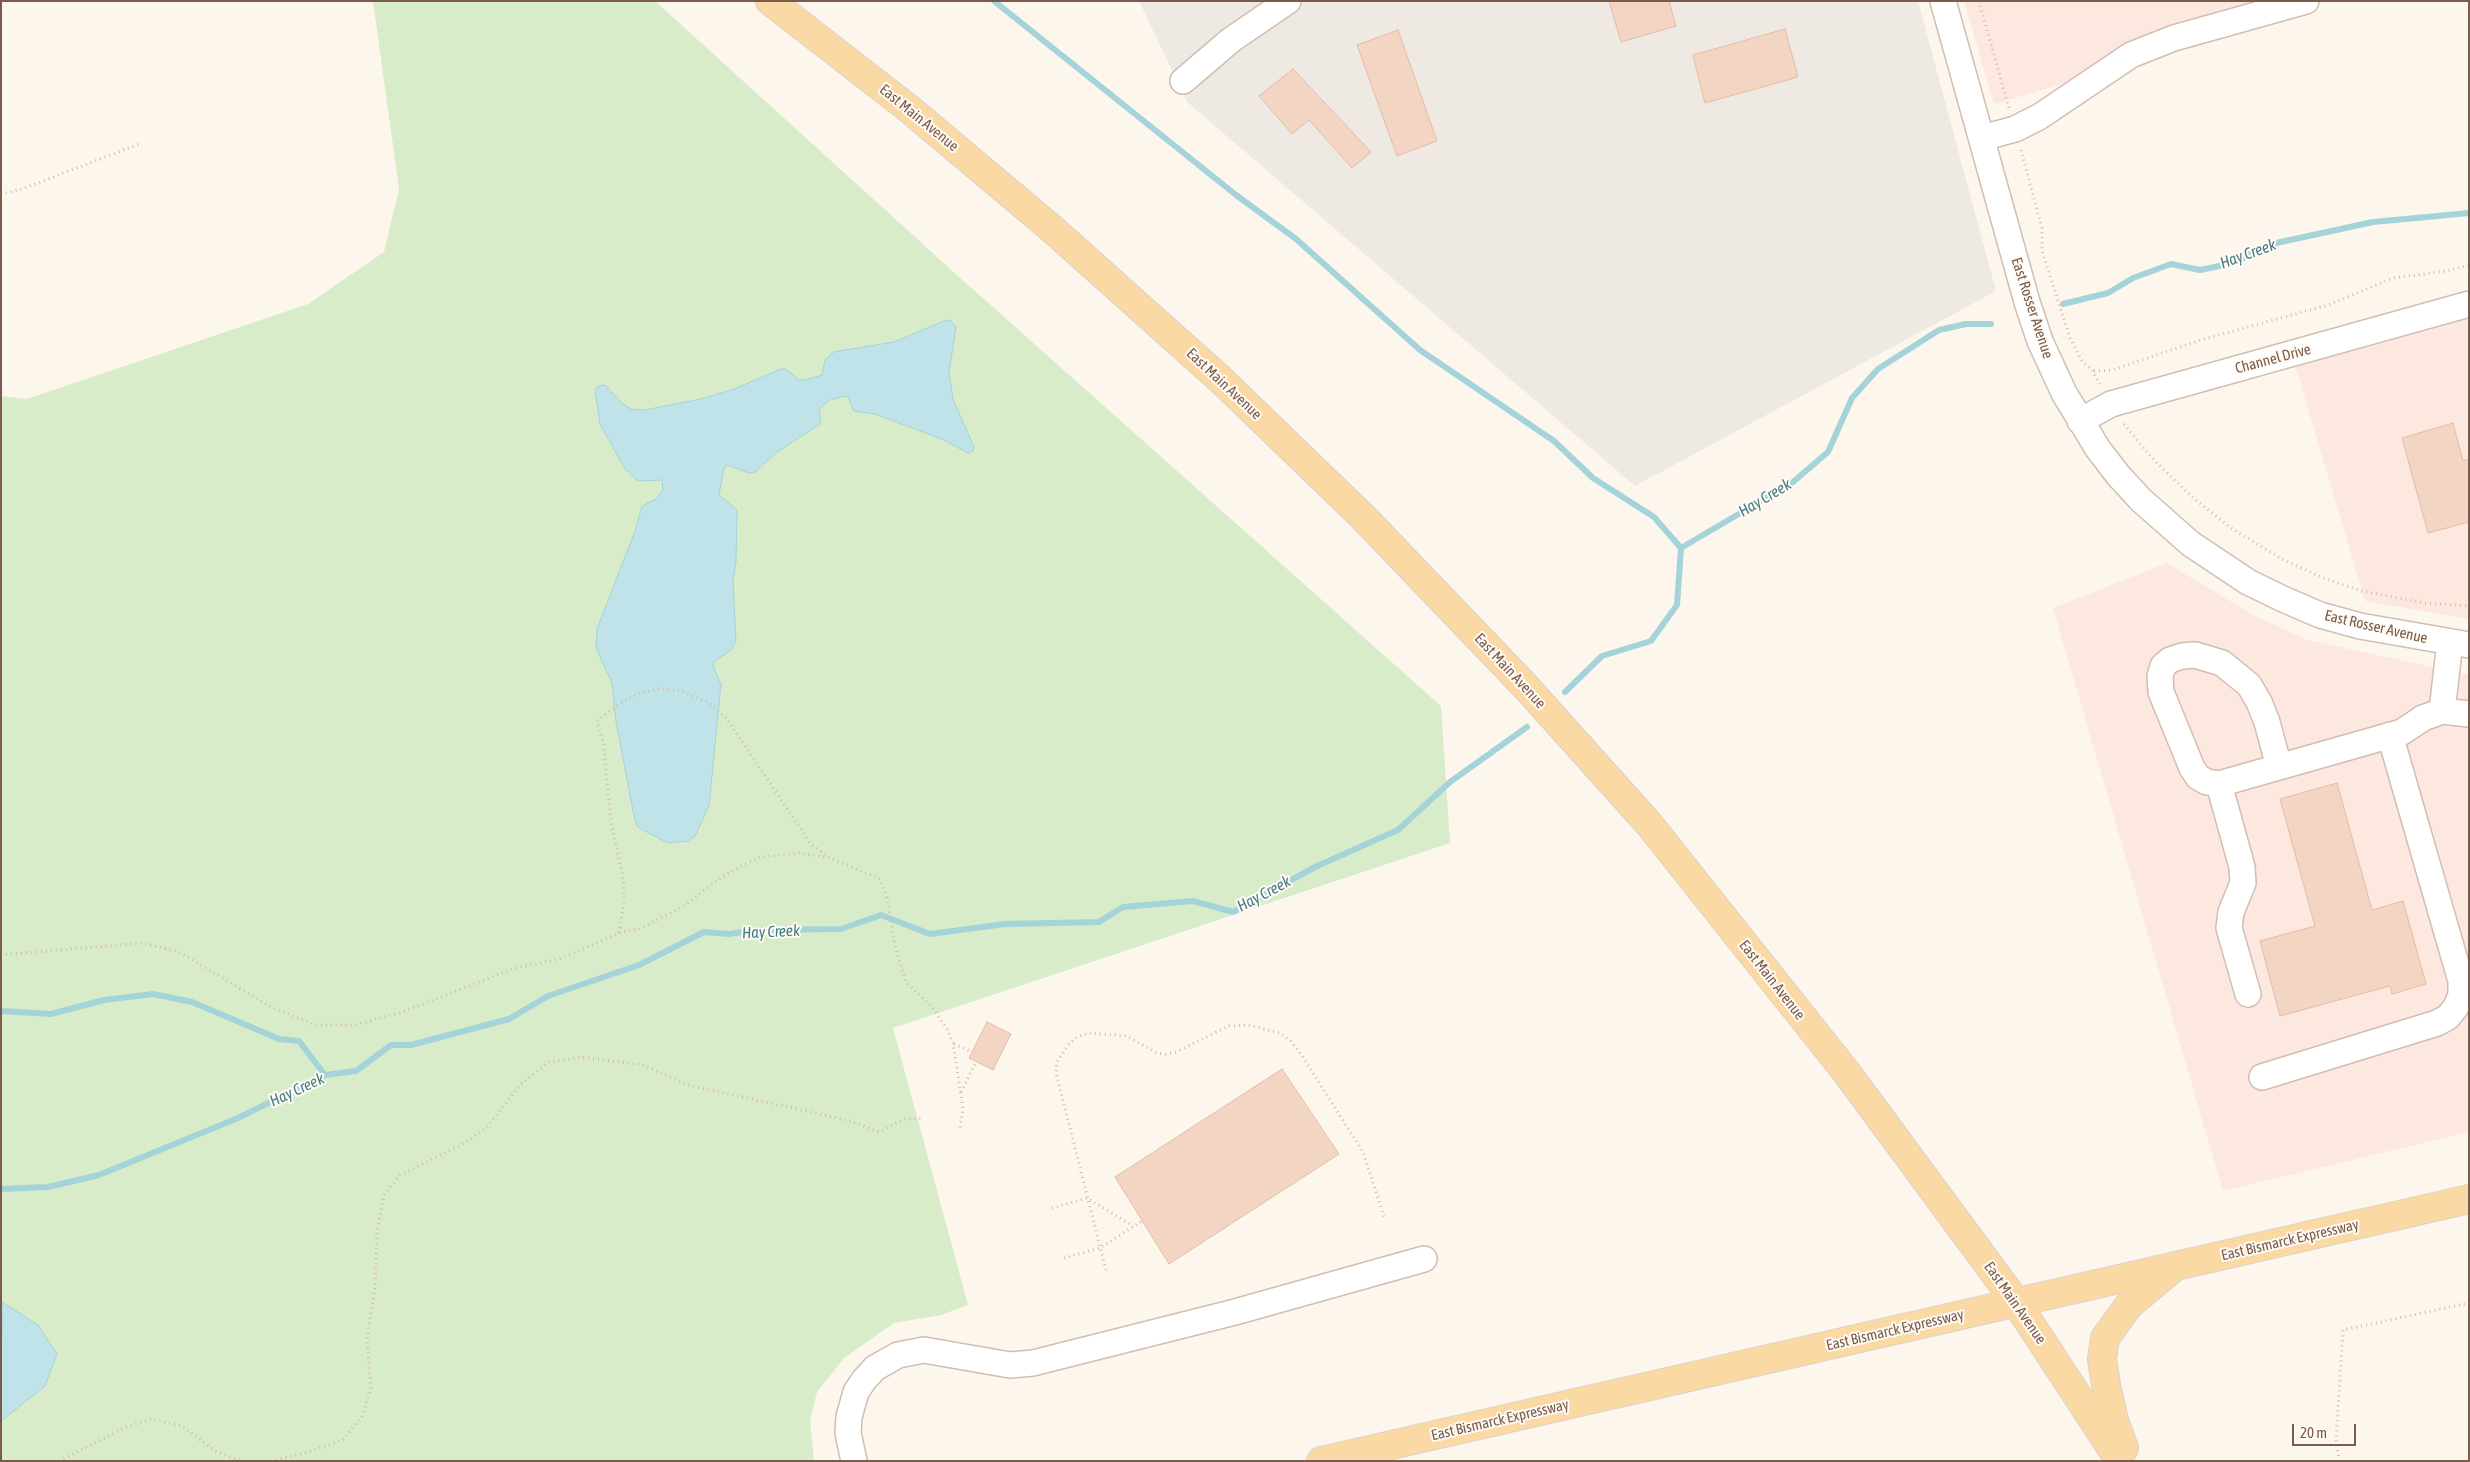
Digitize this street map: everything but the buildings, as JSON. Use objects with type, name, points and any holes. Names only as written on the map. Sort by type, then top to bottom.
[{"type":"main road","name":"East Main Avenue","points":[[770,1],[908,108],[1051,228],[1220,379],[1364,518],[1526,687],[1649,824],[1846,1073],[2016,1302],[2120,1461]]},
{"type":"main road","name":"East Bismarck Expressway","points":[[1321,1461],[2469,1199]]},
{"type":"main road","points":[[2129,1461],[2114,1420],[2106,1385],[2102,1360],[2105,1338],[2129,1305],[2176,1266]]},
{"type":"street","points":[[1183,81],[1231,40],[1288,1]]},
{"type":"street","name":"East Rosser Avenue","points":[[1943,1],[2027,302],[2040,341],[2064,393],[2080,421],[2118,475],[2141,500],[2191,544],[2248,582],[2320,615],[2401,635],[2459,644]]},
{"type":"street","points":[[1982,138],[2014,129],[2068,99],[2131,55],[2174,38],[2306,1]]},
{"type":"street","name":"Channel Drive","points":[[2080,421],[2111,404],[2469,304]]},
{"type":"street","points":[[2442,711],[2459,644]]},
{"type":"street","points":[[2279,767],[2267,722],[2259,702],[2249,685],[2222,663],[2195,655],[2182,656],[2170,660],[2163,666],[2160,676],[2162,692],[2192,768],[2198,777],[2207,782],[2220,784],[2279,767],[2390,735],[2411,728],[2423,718],[2442,711],[2469,714]]},
{"type":"street","points":[[2262,1077],[2437,1023],[2448,1017],[2456,1007],[2460,995],[2461,980],[2390,735]]},
{"type":"street","points":[[2220,784],[2242,867],[2242,883],[2231,912],[2229,928],[2248,994]]},
{"type":"street","points":[[854,1461],[848,1425],[856,1392],[875,1368],[898,1355],[924,1350],[1010,1365],[1033,1363],[1235,1312],[1424,1259]]},
{"type":"path","points":[[1978,1],[2042,228],[2042,250],[2067,330],[2076,350],[2093,371],[2112,370],[2201,340],[2328,305],[2393,278],[2447,271],[2469,265]]},
{"type":"path","points":[[1,194],[139,144]]},
{"type":"path","points":[[2133,436],[2172,480],[2231,528],[2297,566],[2323,578],[2362,591],[2425,603],[2454,607],[2469,606]]},
{"type":"path","points":[[619,933],[624,902],[623,877],[611,821],[603,741],[597,721],[608,712],[639,694],[670,689],[703,699],[726,718],[812,844],[830,858]]},
{"type":"path","points":[[1,955],[142,943],[179,952],[271,1007],[316,1025],[355,1025],[400,1013],[512,969],[559,959],[619,933],[639,929],[682,907],[724,876],[760,857],[799,853],[830,858],[880,879],[887,898],[896,950],[906,982],[932,1007],[947,1029],[953,1043],[963,1109],[960,1128]]},
{"type":"path","points":[[1106,1270],[1056,1073],[1058,1062],[1069,1044],[1078,1037],[1089,1033],[1116,1034],[1134,1039],[1157,1053],[1166,1054],[1176,1052],[1219,1029],[1230,1026],[1248,1025],[1280,1033],[1291,1041],[1303,1057],[1364,1152],[1385,1219]]},
{"type":"path","points":[[953,1043],[972,1052]]},
{"type":"path","points":[[271,1461],[308,1452],[343,1440],[362,1417],[371,1389],[367,1339],[375,1287],[377,1232],[384,1195],[400,1175],[461,1145],[486,1128],[521,1084],[549,1062],[580,1056],[643,1065],[688,1085],[732,1096],[851,1120],[879,1132],[905,1119],[924,1118]]},
{"type":"path","points":[[961,1092],[976,1062]]},
{"type":"path","points":[[1052,1208],[1087,1198],[1133,1226]]},
{"type":"path","points":[[1064,1258],[1100,1248],[1142,1220]]},
{"type":"path","points":[[2339,1461],[2336,1440],[2343,1330],[2469,1303]]},
{"type":"path","points":[[59,1461],[127,1427],[151,1418],[182,1426],[215,1451],[241,1461]]},
{"type":"shaded area","points":[[1139,1],[1918,1],[1996,291],[1635,486],[1187,102]]},
{"type":"shaded area","points":[[1964,1],[2252,1],[2260,27],[1994,104]]},
{"type":"shaded area","points":[[2469,293],[2469,619],[2365,601],[2288,341]]},
{"type":"shaded area","points":[[2167,563],[2255,616],[2308,640],[2469,675],[2469,1132],[2223,1191],[2053,608]]},
{"type":"green space","points":[[373,1],[655,1],[958,276],[1441,706],[1450,843],[893,1028],[968,1305],[941,1315],[894,1323],[844,1358],[817,1392],[810,1421],[814,1461],[1,1461],[1,396],[27,399],[308,304],[384,252],[399,189]]},
{"type":"water","points":[[946,320],[951,321],[956,327],[949,372],[953,399],[974,447],[973,451],[968,453],[944,440],[875,414],[854,411],[848,397],[845,396],[830,400],[819,409],[821,421],[819,425],[777,452],[755,472],[749,473],[727,465],[724,468],[719,495],[737,510],[736,562],[733,580],[736,641],[731,650],[715,661],[713,666],[721,684],[709,806],[695,836],[688,841],[668,843],[645,831],[637,826],[616,721],[612,683],[596,648],[597,629],[635,531],[642,506],[656,499],[663,490],[662,480],[638,481],[625,469],[600,424],[595,390],[598,386],[605,385],[622,403],[631,409],[645,410],[701,399],[734,389],[781,369],[786,369],[799,380],[805,380],[822,375],[825,360],[833,352],[894,342]]},
{"type":"water","points":[[2,1302],[38,1325],[57,1354],[45,1386],[1,1421]]},
{"type":"waterway","points":[[994,1],[1236,195],[1296,239],[1420,350],[1554,441],[1593,478],[1654,517],[1681,548]]},
{"type":"waterway","name":"Hay Creek","points":[[2063,304],[2108,293],[2133,278],[2171,264],[2200,270],[2234,263],[2267,245],[2373,222],[2469,213]]},
{"type":"waterway","name":"Hay Creek","points":[[1565,692],[1602,656],[1651,641],[1677,605],[1681,548],[1793,482],[1828,452],[1852,398],[1878,369],[1939,330],[1966,324],[1991,324]]},
{"type":"waterway","name":"Hay Creek","points":[[1,1189],[48,1187],[99,1175],[238,1118],[325,1075],[356,1071],[391,1045],[411,1045],[509,1019],[548,996],[639,965],[704,932],[729,934],[755,930],[841,929],[881,915],[930,934],[1005,924],[1099,922],[1123,907],[1193,901],[1233,912],[1315,867],[1398,830],[1450,782],[1527,727]]},
{"type":"waterway","points":[[1,1011],[51,1014],[104,1000],[153,994],[192,1002],[279,1039],[299,1041],[325,1075]]}]
